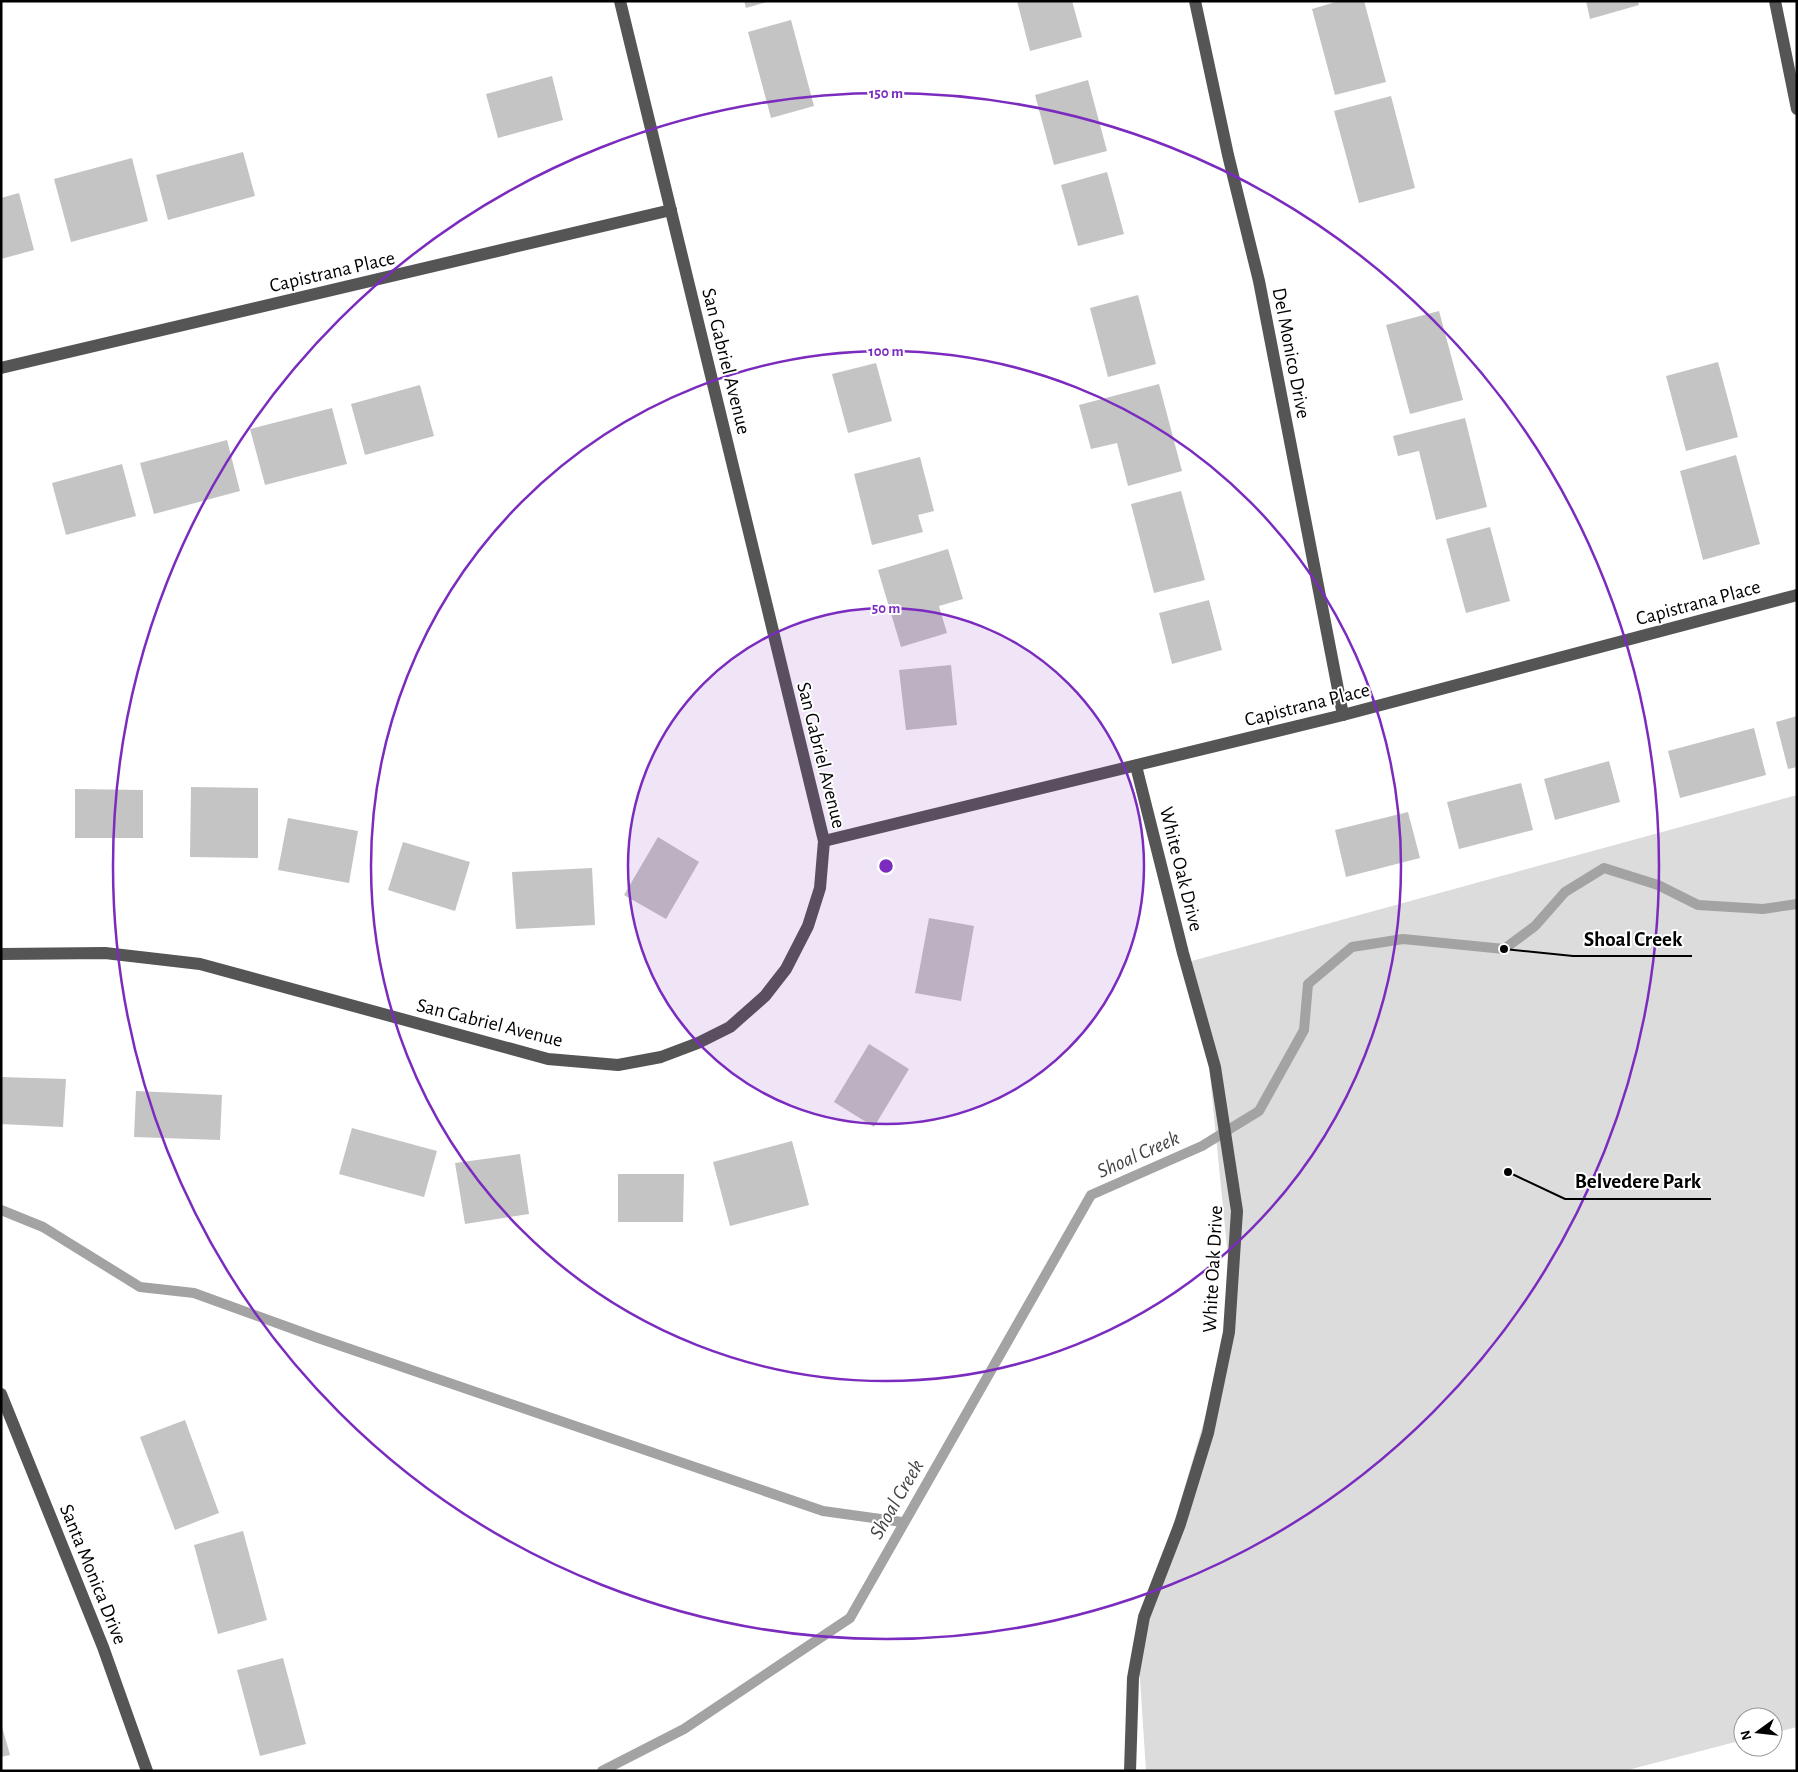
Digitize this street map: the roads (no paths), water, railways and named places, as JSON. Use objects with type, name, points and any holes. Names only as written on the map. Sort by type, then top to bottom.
[{"type":"street","name":"San Gabriel Avenue","points":[[1,954],[106,953],[200,964],[548,1059],[618,1065],[660,1057],[698,1043],[730,1026],[765,996],[786,969],[808,926],[820,888],[824,841],[620,1]]},
{"type":"street","name":"Del Monico Drive","points":[[1195,1],[1228,155],[1260,281],[1343,714]]},
{"type":"street","points":[[1775,1],[1797,109]]},
{"type":"street","name":"Capistrana Place","points":[[1,368],[671,210]]},
{"type":"street","name":"Capistrana Place","points":[[824,841],[1343,714],[1797,595]]},
{"type":"street","name":"White Oak Drive","points":[[1130,1771],[1133,1678],[1144,1617],[1180,1524],[1208,1433],[1229,1332],[1236,1210],[1215,1068],[1136,766]]},
{"type":"street","name":"Santa Monica Drive","points":[[1,1394],[100,1638],[147,1771]]},
{"type":"waterway","name":"Shoal Creek","points":[[602,1771],[684,1729],[850,1618],[1091,1195],[1202,1146],[1259,1111],[1304,1030],[1308,984],[1352,947],[1403,939],[1504,949],[1535,926],[1565,892],[1604,868],[1658,885],[1698,905],[1763,909],[1797,904]]},
{"type":"waterway","points":[[1,1210],[43,1227],[140,1287],[194,1293],[318,1338],[823,1511],[902,1522]]},
{"type":"place","name":"Shoal Creek","points":[[1504,949]]},
{"type":"place","name":"Belvedere Park","points":[[1508,1172]]}]
